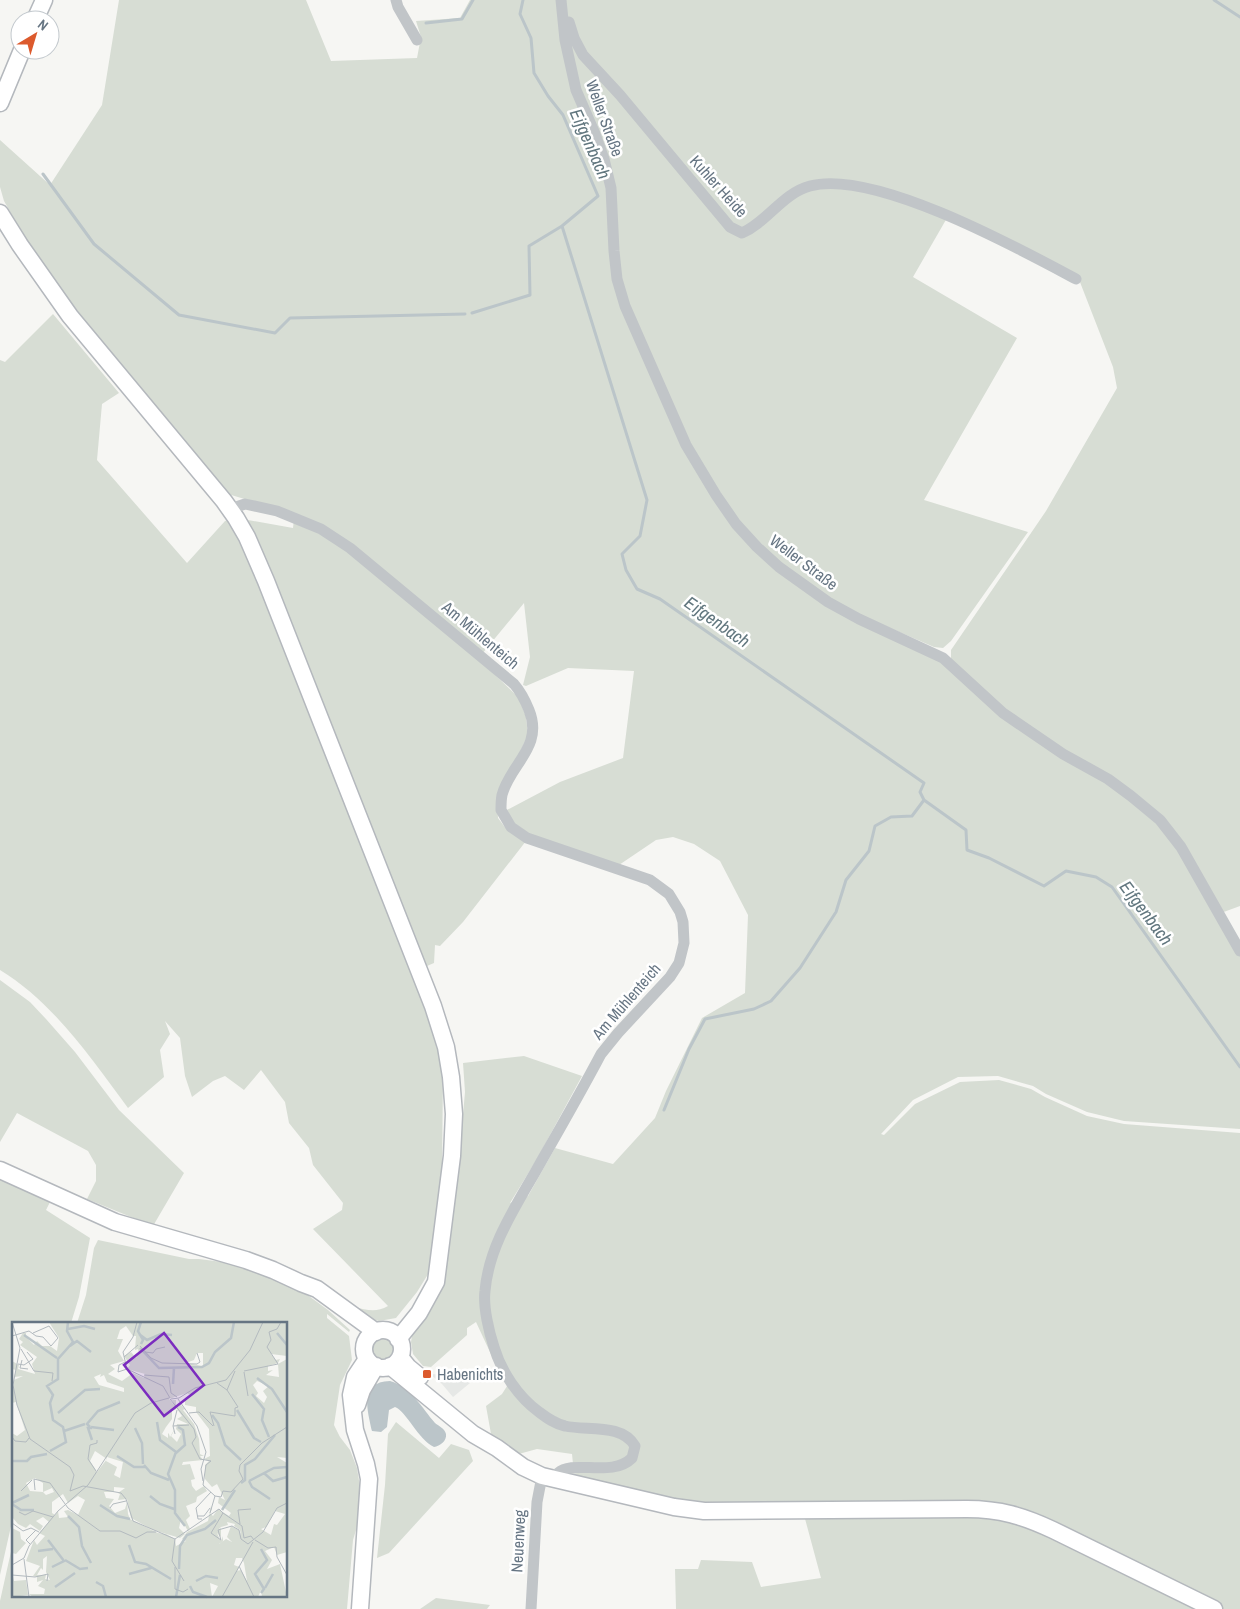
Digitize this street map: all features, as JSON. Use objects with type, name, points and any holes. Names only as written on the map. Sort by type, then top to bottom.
[{"type":"main road","points":[[0,103],[18,60]]},
{"type":"main road","points":[[2,223],[62,305],[230,509],[247,537],[433,1006],[446,1047],[452,1082],[453,1142],[449,1191],[437,1270],[418,1299],[383,1336],[364,1350],[383,1362],[465,1428],[497,1448],[522,1467],[548,1478],[674,1507],[704,1511],[967,1509],[1003,1512],[1027,1518],[1214,1609]]},
{"type":"main road","points":[[0,1170],[115,1222],[256,1263],[300,1283],[383,1336],[401,1344],[383,1362],[358,1372],[350,1395],[357,1438],[369,1479],[360,1609]]},
{"type":"street","points":[[396,0],[417,40]]},
{"type":"street","name":"Kuhler Heide","points":[[562,4],[568,14],[574,38],[583,55],[620,95],[730,227],[742,233],[754,228],[793,194],[808,186],[824,183],[867,188],[889,194],[975,228],[1076,279]]},
{"type":"street","name":"Weller Straße","points":[[562,4],[565,40],[576,90],[604,159],[611,188],[617,279],[625,306],[686,445],[736,524],[779,567],[828,602],[859,619],[943,658],[1003,713],[1063,754],[1108,779],[1160,820],[1181,847],[1240,951]]},
{"type":"street","name":"Am Mühlenteich","points":[[230,509],[245,504],[260,506],[294,517],[321,529],[350,548],[514,684],[520,691],[532,716],[533,730],[526,753],[502,795],[500,810],[511,827],[527,838],[650,880],[669,894],[680,912],[683,922],[684,943],[679,963],[670,977],[601,1054],[509,1216],[492,1257],[484,1292],[490,1333],[499,1362],[512,1383],[532,1407],[552,1421],[564,1426],[620,1433],[628,1438],[634,1446],[632,1458],[622,1465],[611,1468],[570,1468],[548,1478]]},
{"type":"street","name":"Neuenweg","points":[[531,1609],[537,1502],[548,1478]]},
{"type":"shaded area","points":[[119,0],[306,0],[331,61],[417,58],[421,37],[416,21],[460,18],[470,0],[1240,0],[1240,906],[1221,913],[1183,846],[1162,819],[1133,794],[1005,711],[951,661],[951,650],[1046,511],[1117,388],[1113,367],[1078,277],[994,235],[935,209],[875,190],[836,183],[816,182],[798,189],[759,221],[742,231],[731,226],[642,118],[596,67],[597,72],[639,119],[728,228],[741,235],[754,230],[794,196],[808,187],[824,184],[867,189],[888,195],[947,218],[913,277],[1017,338],[924,500],[1028,532],[951,641],[943,648],[934,647],[860,615],[829,598],[782,564],[761,545],[740,522],[719,493],[690,444],[628,305],[620,278],[613,189],[606,158],[598,134],[581,96],[576,94],[593,133],[608,188],[614,278],[622,304],[684,445],[734,524],[754,548],[776,568],[826,603],[858,621],[940,661],[1003,715],[1063,756],[1108,781],[1160,821],[1181,849],[1240,955],[1240,1129],[1124,1121],[1087,1112],[1046,1094],[1033,1086],[998,1076],[958,1077],[913,1100],[881,1134],[884,1135],[915,1104],[960,1082],[999,1080],[1031,1089],[1087,1116],[1124,1124],[1240,1133],[1240,1609],[676,1609],[675,1569],[698,1569],[701,1560],[752,1562],[761,1587],[821,1578],[804,1515],[852,1514],[846,1505],[697,1505],[679,1503],[566,1477],[566,1474],[591,1472],[573,1464],[572,1454],[537,1449],[515,1455],[491,1434],[486,1406],[502,1394],[509,1383],[496,1365],[476,1322],[467,1328],[467,1335],[431,1367],[423,1366],[413,1354],[411,1342],[413,1329],[442,1283],[459,1159],[465,1092],[463,1063],[524,1056],[582,1076],[537,1159],[510,1203],[528,1196],[555,1148],[613,1164],[655,1118],[666,1091],[702,1018],[745,993],[748,915],[720,861],[694,844],[673,837],[656,840],[619,865],[573,851],[530,834],[515,824],[505,811],[560,782],[623,758],[634,671],[568,668],[526,686],[523,685],[530,657],[524,603],[482,654],[351,546],[321,528],[294,516],[294,514],[228,494],[68,302],[35,256],[4,201],[0,187],[0,140],[50,185],[102,105]]},
{"type":"shaded area","points":[[53,314],[119,393],[102,404],[97,460],[187,563],[228,520],[277,592],[248,520],[293,528],[294,519],[348,549],[485,665],[519,698],[526,717],[528,735],[497,799],[498,818],[504,826],[526,841],[463,922],[440,946],[435,945],[434,963],[413,972],[429,1015],[443,1072],[442,1173],[430,1271],[417,1292],[396,1318],[379,1321],[369,1319],[354,1307],[375,1310],[388,1306],[313,1229],[342,1210],[343,1203],[313,1165],[309,1148],[289,1123],[285,1102],[261,1070],[244,1090],[225,1076],[213,1081],[192,1097],[185,1076],[180,1038],[165,1021],[170,1034],[160,1050],[164,1077],[128,1108],[86,1051],[54,1015],[19,983],[0,970],[0,360],[5,362]]},
{"type":"shaded area","points":[[0,980],[30,1002],[75,1052],[119,1110],[184,1173],[153,1226],[87,1199],[96,1181],[96,1165],[88,1151],[17,1113],[0,1142]]},
{"type":"shaded area","points":[[0,1179],[51,1200],[46,1210],[90,1238],[79,1297],[71,1322],[12,1322],[12,1522],[0,1575]]},
{"type":"shaded area","points":[[98,1240],[189,1259],[228,1261],[244,1265],[302,1291],[328,1310],[350,1330],[349,1332],[327,1314],[327,1318],[349,1336],[352,1360],[340,1385],[334,1425],[350,1450],[357,1468],[361,1493],[359,1520],[353,1540],[347,1609],[0,1609],[0,1601],[12,1547],[12,1596],[288,1596],[288,1322],[77,1322],[86,1295],[94,1248]]},
{"type":"shaded area","points":[[382,1338],[390,1341],[393,1349],[390,1357],[382,1360],[374,1357],[371,1349],[374,1341]]},
{"type":"shaded area","points":[[457,1367],[470,1383],[453,1397],[430,1374],[447,1375]]},
{"type":"shaded area","points":[[390,1381],[410,1393],[435,1423],[442,1428],[446,1434],[443,1443],[434,1447],[428,1443],[395,1407],[389,1410],[387,1427],[381,1432],[372,1431],[368,1407],[369,1392],[373,1386]]},
{"type":"shaded area","points":[[396,1422],[439,1458],[451,1444],[469,1450],[473,1461],[389,1553],[377,1558],[385,1485],[388,1434]]},
{"type":"shaded area","points":[[436,1598],[490,1605],[487,1609],[420,1609]]},
{"type":"waterway","points":[[426,23],[462,19],[473,0]]},
{"type":"waterway","name":"Eifgenbach","points":[[523,0],[520,14],[531,38],[534,73],[548,96],[563,115],[598,196],[562,226],[647,500],[640,536],[622,554],[626,570],[637,589],[660,599],[924,783],[920,792],[924,800],[966,830],[967,850],[989,858],[1044,886],[1066,871],[1096,877],[1112,887],[1240,1067]]},
{"type":"waterway","points":[[1214,0],[1240,17]]},
{"type":"waterway","points":[[43,174],[94,244],[179,315],[275,333],[290,318],[465,314]]},
{"type":"waterway","points":[[472,313],[530,295],[529,246],[562,226]]},
{"type":"waterway","points":[[664,1110],[689,1049],[705,1019],[754,1009],[771,1001],[800,968],[836,912],[846,880],[869,851],[875,826],[891,817],[912,816],[924,800]]},
{"type":"place","name":"Habenichts","points":[[427,1374]]}]
